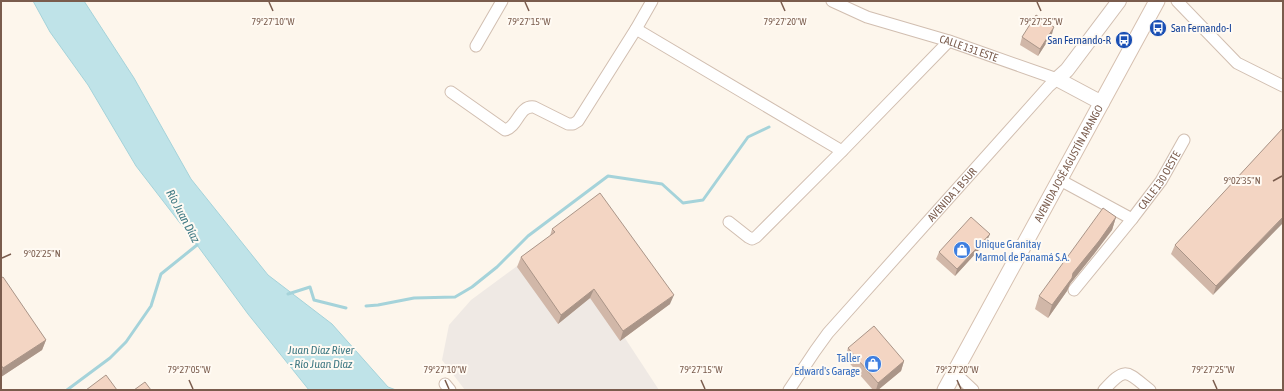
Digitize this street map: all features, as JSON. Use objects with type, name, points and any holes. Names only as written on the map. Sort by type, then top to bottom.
[{"type":"main road","name":"AVENIDA JOSÉ AGUSTÍN ARANGO","points":[[945,390],[1157,1]]},
{"type":"street","points":[[476,46],[502,1]]},
{"type":"street","points":[[451,92],[505,130],[510,128],[528,107],[534,107],[568,124],[573,124],[578,121],[652,1]]},
{"type":"street","name":"CALLE 131 ESTE","points":[[832,1],[867,17],[949,41],[1058,79],[1102,103]]},
{"type":"street","name":"AVENIDA 1 B SUR","points":[[789,390],[814,351],[828,333],[1049,86],[1067,70],[1119,1]]},
{"type":"street","points":[[1178,1],[1237,63],[1283,86]]},
{"type":"street","points":[[636,29],[842,151]]},
{"type":"street","points":[[729,222],[748,238],[755,238],[949,41]]},
{"type":"street","name":"CALLE 130 OESTE","points":[[1074,290],[1161,181],[1184,140]]},
{"type":"street","name":"CALLE 130 OESTE","points":[[1060,180],[1132,219]]},
{"type":"street","points":[[955,373],[974,390]]},
{"type":"street","points":[[1104,390],[1119,375],[1124,374],[1132,376],[1150,390]]},
{"type":"shaded area","points":[[558,236],[659,390],[465,390],[442,360],[449,325],[471,300]]},
{"type":"water","name":"Juan Díaz River - Río Juan Díaz","points":[[33,1],[84,1],[134,78],[191,179],[268,275],[332,324],[388,387],[396,390],[309,390],[248,314],[136,166],[88,85],[50,32]]},
{"type":"building","points":[[1036,15],[1054,27],[1040,49],[1022,37]]},
{"type":"building","points":[[1283,128],[1283,217],[1216,286],[1175,245]]},
{"type":"building","points":[[600,193],[674,295],[623,331],[594,289],[561,315],[521,257],[555,232],[552,229]]},
{"type":"building","points":[[1103,208],[1116,217],[1073,273],[1072,278],[1052,305],[1039,296]]},
{"type":"building","name":"Unique Granitay Marmol de Panamá S.A.","points":[[971,217],[990,234],[957,269],[939,252]]},
{"type":"building","points":[[3,277],[46,340],[3,368],[1,365],[1,278]]},
{"type":"building","name":"Taller Edward's Garage","points":[[874,326],[904,361],[878,383],[848,348]]},
{"type":"building","points":[[106,375],[117,390],[86,390]]},
{"type":"building","points":[[145,382],[151,390],[134,390]]},
{"type":"waterway","points":[[366,306],[414,298],[455,297],[472,287],[497,267],[528,236],[608,176],[662,184],[683,203],[703,200],[748,137],[769,127]]},
{"type":"waterway","name":"Río Juan Díaz","points":[[67,390],[110,358],[126,342],[151,306],[161,274],[197,245]]},
{"type":"waterway","points":[[288,294],[310,287],[314,300],[346,308]]},
{"type":"place","name":"San Fernando-I","points":[[1158,28]]},
{"type":"place","name":"San Fernando-R","points":[[1124,40]]},
{"type":"place","name":"Unique Granitay Marmol de Panamá S.A.","points":[[962,250]]},
{"type":"place","name":"Taller Edward's Garage","points":[[873,364]]}]
